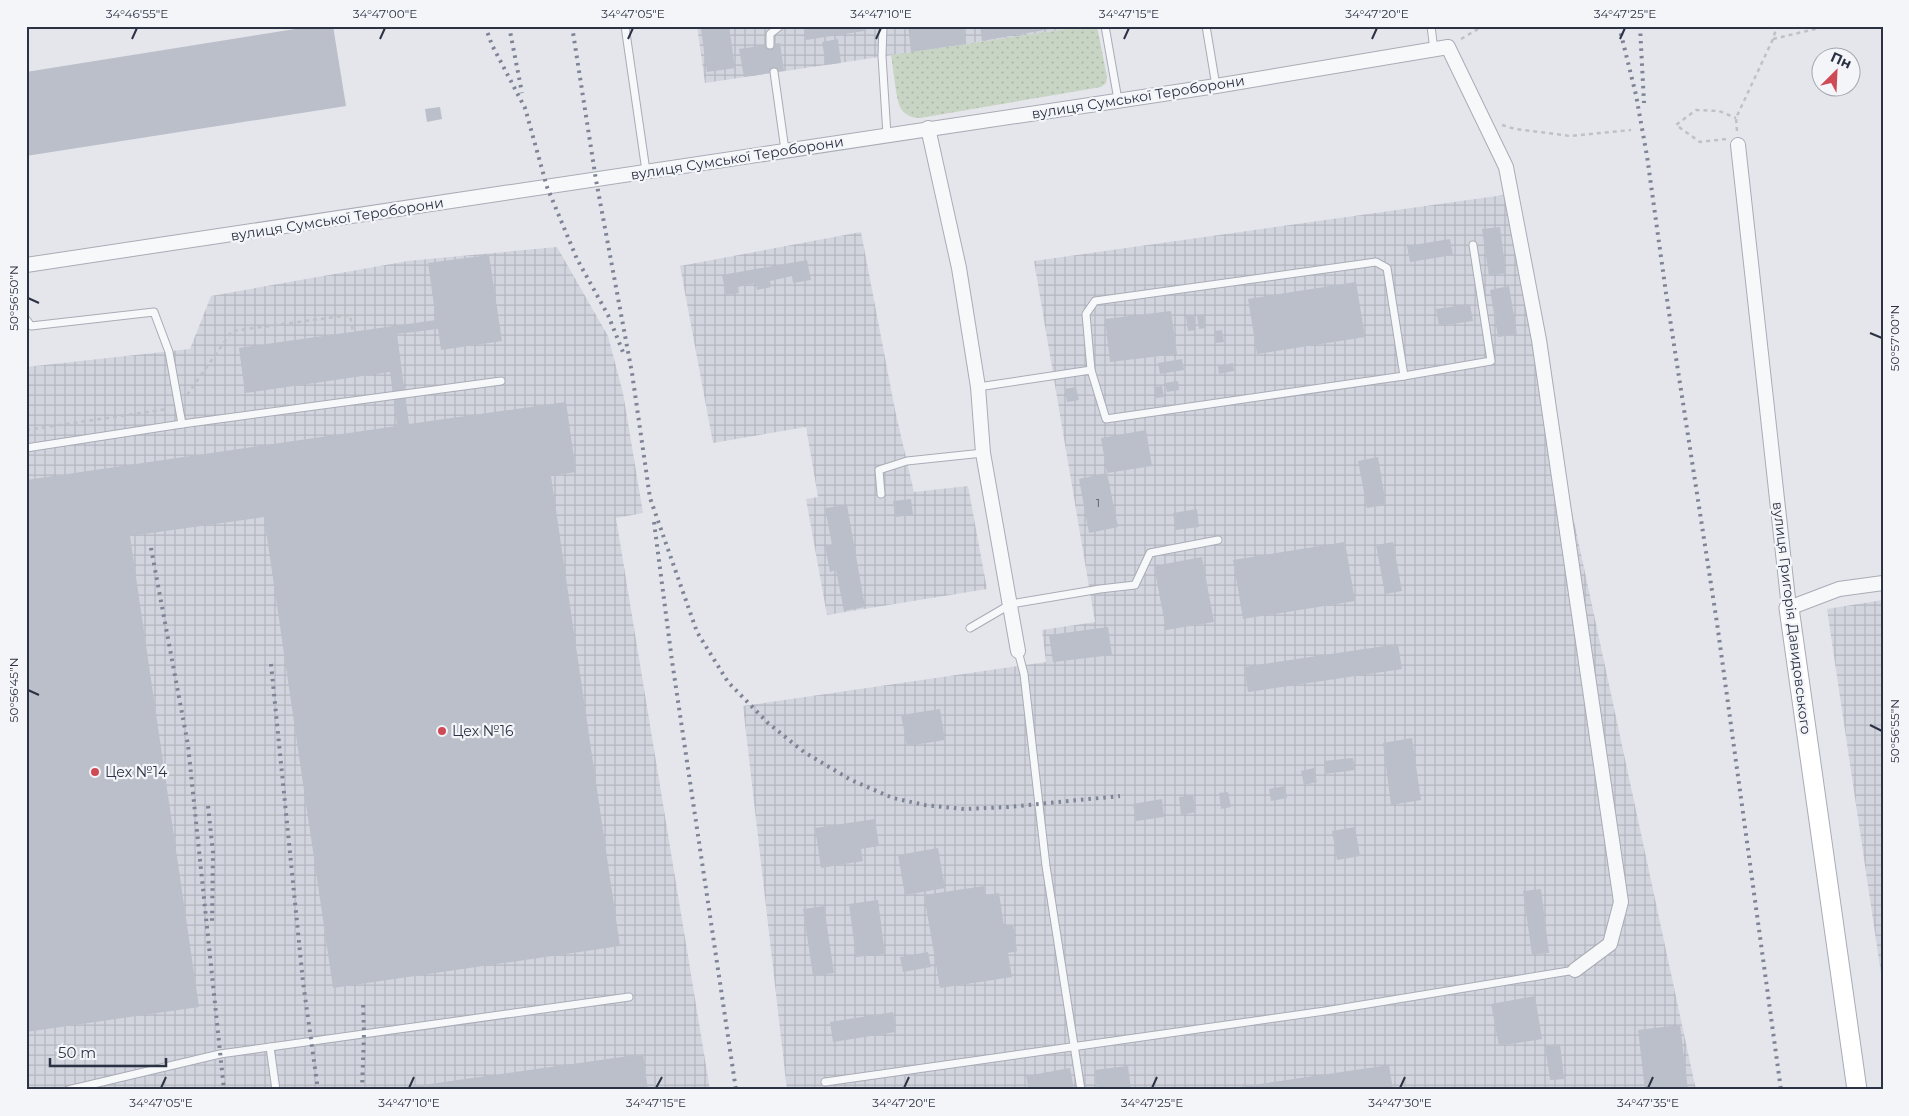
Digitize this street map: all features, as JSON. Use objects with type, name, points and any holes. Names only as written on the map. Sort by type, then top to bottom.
[{"type":"street","name":"вулиця Сумської Тероборони","points":[[26,265],[1216,86],[1441,48]]},
{"type":"street","points":[[1441,48],[1481,118],[1506,167],[1539,340],[1622,902],[1610,944],[1575,970]]},
{"type":"street","points":[[928,128],[959,268],[978,387],[983,453],[1018,651]]},
{"type":"street","name":"вулиця Григорія Давидовського","points":[[1737,141],[1789,608],[1857,1090]]},
{"type":"street","points":[[1789,608],[1839,589],[1883,584]]},
{"type":"lane","points":[[625,26],[646,172]]},
{"type":"lane","points":[[770,44],[770,34],[780,26]]},
{"type":"lane","points":[[883,26],[882,56],[888,135]]},
{"type":"lane","points":[[1105,26],[1118,100]]},
{"type":"lane","points":[[1206,26],[1216,86]]},
{"type":"lane","points":[[1430,26],[1441,48]]},
{"type":"lane","points":[[774,72],[785,150]]},
{"type":"lane","points":[[1404,376],[1387,268],[1376,262],[1095,301],[1086,314],[1091,370],[1106,419],[1404,376],[1491,361],[1473,245]]},
{"type":"lane","points":[[26,319],[31,326],[154,312],[169,352],[182,424]]},
{"type":"lane","points":[[978,387],[1091,370]]},
{"type":"lane","points":[[26,448],[182,424],[501,381]]},
{"type":"lane","points":[[881,494],[879,470],[907,461],[983,453]]},
{"type":"lane","points":[[970,628],[1011,604],[1100,588],[1135,585],[1150,553],[1218,540]]},
{"type":"lane","points":[[1018,651],[1024,674],[1046,866],[1081,1090]]},
{"type":"lane","points":[[825,1082],[1325,1011],[1575,970]]},
{"type":"lane","points":[[68,1090],[220,1054],[629,996]]},
{"type":"lane","points":[[270,1047],[276,1090]]},
{"type":"path","points":[[1441,48],[1483,26]]},
{"type":"path","points":[[1736,118],[1719,111],[1696,110],[1676,125],[1700,142],[1737,141],[1736,118],[1773,39],[1777,26]]},
{"type":"path","points":[[1773,39],[1828,26]]},
{"type":"path","points":[[1481,118],[1515,129],[1570,136],[1631,130]]},
{"type":"path","points":[[26,430],[179,407],[232,331],[350,315],[353,332]]},
{"type":"shaded area","points":[[697,26],[1087,26],[705,83]]},
{"type":"shaded area","points":[[1504,195],[1696,1090],[787,1090],[743,706],[1046,662],[1042,630],[1095,622],[1034,261]]},
{"type":"shaded area","points":[[861,232],[895,410],[914,492],[968,486],[987,589],[827,615],[806,499],[818,497],[806,427],[713,443],[680,266]]},
{"type":"shaded area","points":[[557,247],[608,336],[623,393],[643,513],[616,518],[710,1090],[26,1090],[26,367],[190,349],[211,296],[408,261]]},
{"type":"shaded area","points":[[1883,600],[1883,987],[1827,609]]},
{"type":"green space","points":[[1097,26],[1107,77],[1106,83],[1101,87],[920,118],[909,116],[900,107],[891,55]]},
{"type":"building","points":[[314,26],[333,26],[346,106],[26,156],[26,72]]},
{"type":"building","points":[[729,26],[735,68],[707,72],[701,29]]},
{"type":"building","points":[[804,26],[863,26],[864,31],[806,40]]},
{"type":"building","points":[[908,26],[963,26],[966,44],[911,52]]},
{"type":"building","points":[[980,26],[1061,26],[1061,27],[982,41]]},
{"type":"building","points":[[838,39],[841,63],[826,65],[822,42]]},
{"type":"building","points":[[780,43],[784,71],[744,77],[739,49]]},
{"type":"building","points":[[440,107],[442,119],[427,122],[425,109]]},
{"type":"building","points":[[1500,227],[1506,273],[1489,276],[1482,229]]},
{"type":"building","points":[[1450,239],[1453,255],[1410,262],[1407,246]]},
{"type":"building","name":"Цех №16","points":[[489,255],[502,341],[441,350],[438,329],[397,334],[409,424],[566,402],[576,472],[551,476],[620,946],[333,988],[264,517],[130,536],[199,1007],[26,1032],[26,480],[397,426],[390,372],[245,393],[239,348],[436,320],[428,263]]},
{"type":"building","points":[[807,260],[811,280],[793,283],[792,276],[770,281],[771,287],[757,290],[756,283],[738,287],[739,293],[726,295],[722,275]]},
{"type":"building","points":[[1356,282],[1365,337],[1257,354],[1248,299]]},
{"type":"building","points":[[1509,286],[1517,334],[1498,337],[1490,290]]},
{"type":"building","points":[[1470,304],[1473,321],[1439,326],[1436,309]]},
{"type":"building","points":[[1171,311],[1177,354],[1110,362],[1105,319]]},
{"type":"building","points":[[1204,314],[1206,328],[1199,329],[1197,315]]},
{"type":"building","points":[[1194,315],[1196,330],[1188,331],[1186,316]]},
{"type":"building","points":[[1222,330],[1224,342],[1216,343],[1214,331]]},
{"type":"building","points":[[1182,359],[1184,370],[1160,374],[1158,363]]},
{"type":"building","points":[[1233,363],[1234,371],[1219,374],[1218,366]]},
{"type":"building","points":[[1178,381],[1179,390],[1167,392],[1165,383]]},
{"type":"building","points":[[1162,386],[1164,397],[1156,398],[1154,387]]},
{"type":"building","points":[[1076,387],[1079,400],[1067,402],[1065,389]]},
{"type":"building","points":[[1146,430],[1152,466],[1107,473],[1101,438]]},
{"type":"building","points":[[1378,457],[1386,505],[1367,508],[1358,461]]},
{"type":"building","points":[[1107,473],[1118,527],[1089,533],[1079,479]]},
{"type":"building","points":[[911,499],[913,515],[895,517],[893,501]]},
{"type":"building","points":[[847,505],[865,607],[844,611],[836,570],[830,572],[825,546],[832,545],[825,508]]},
{"type":"building","points":[[1197,509],[1199,527],[1176,530],[1173,513]]},
{"type":"building","points":[[1345,542],[1355,601],[1243,619],[1233,560]]},
{"type":"building","points":[[1393,542],[1402,591],[1385,594],[1376,545]]},
{"type":"building","points":[[1202,557],[1214,622],[1166,630],[1154,566]]},
{"type":"building","points":[[1108,627],[1112,655],[1053,662],[1049,635]]},
{"type":"building","points":[[1398,644],[1402,669],[1248,692],[1244,667]]},
{"type":"building","points":[[940,709],[945,740],[907,746],[901,715]]},
{"type":"building","points":[[1412,738],[1421,800],[1391,805],[1383,743]]},
{"type":"building","points":[[1353,758],[1355,770],[1325,774],[1324,761]]},
{"type":"building","points":[[1314,768],[1317,782],[1304,785],[1301,771]]},
{"type":"building","points":[[1285,786],[1287,798],[1271,801],[1269,789]]},
{"type":"building","points":[[1228,792],[1231,807],[1221,809],[1219,793]]},
{"type":"building","points":[[1193,795],[1196,812],[1181,815],[1179,797]]},
{"type":"building","points":[[1162,799],[1164,817],[1136,821],[1133,804]]},
{"type":"building","points":[[875,819],[879,846],[861,849],[863,861],[821,868],[815,828]]},
{"type":"building","points":[[1355,827],[1360,856],[1337,860],[1332,831]]},
{"type":"building","points":[[938,848],[945,888],[905,895],[898,855]]},
{"type":"building","points":[[984,886],[985,895],[999,893],[1004,926],[1013,925],[1017,951],[1008,953],[1012,977],[940,988],[924,895]]},
{"type":"building","points":[[1541,889],[1549,953],[1532,955],[1523,891]]},
{"type":"building","points":[[878,900],[885,954],[856,957],[849,904]]},
{"type":"building","points":[[824,906],[834,973],[813,976],[803,909]]},
{"type":"building","points":[[928,952],[931,967],[903,972],[900,957]]},
{"type":"building","points":[[1535,996],[1542,1039],[1499,1046],[1491,1004]]},
{"type":"building","points":[[893,1012],[896,1032],[833,1042],[830,1022]]},
{"type":"building","points":[[1680,1025],[1688,1090],[1645,1090],[1638,1030]]},
{"type":"building","points":[[1560,1044],[1564,1079],[1550,1080],[1545,1046]]},
{"type":"building","points":[[643,1054],[648,1090],[394,1090],[394,1089]]},
{"type":"building","points":[[1389,1065],[1393,1090],[1226,1090],[1226,1089]]},
{"type":"building","points":[[1128,1066],[1131,1090],[1097,1090],[1094,1070]]},
{"type":"building","points":[[1070,1068],[1074,1090],[1029,1090],[1026,1076]]},
{"type":"railway","points":[[485,26],[492,45],[525,108],[547,187],[577,259],[608,315],[623,352]]},
{"type":"railway","points":[[509,26],[522,93]]},
{"type":"railway","points":[[572,26],[596,180],[632,373],[650,498],[697,632],[728,682],[768,723],[804,752],[851,780],[893,798],[925,805],[964,809],[1008,807],[1120,796]]},
{"type":"railway","points":[[1619,26],[1636,95],[1647,156],[1666,293],[1717,623],[1781,1090]]},
{"type":"railway","points":[[1640,26],[1644,103]]},
{"type":"railway","points":[[654,522],[672,661],[736,1090]]},
{"type":"railway","points":[[151,548],[188,745],[224,1090]]},
{"type":"railway","points":[[271,664],[303,982],[318,1090]]},
{"type":"railway","points":[[208,806],[213,853],[212,921]]},
{"type":"railway","points":[[362,1090],[363,1000]]},
{"type":"place","name":"Цех №16","points":[[442,731]]},
{"type":"place","name":"Цех №14","points":[[95,772]]}]
